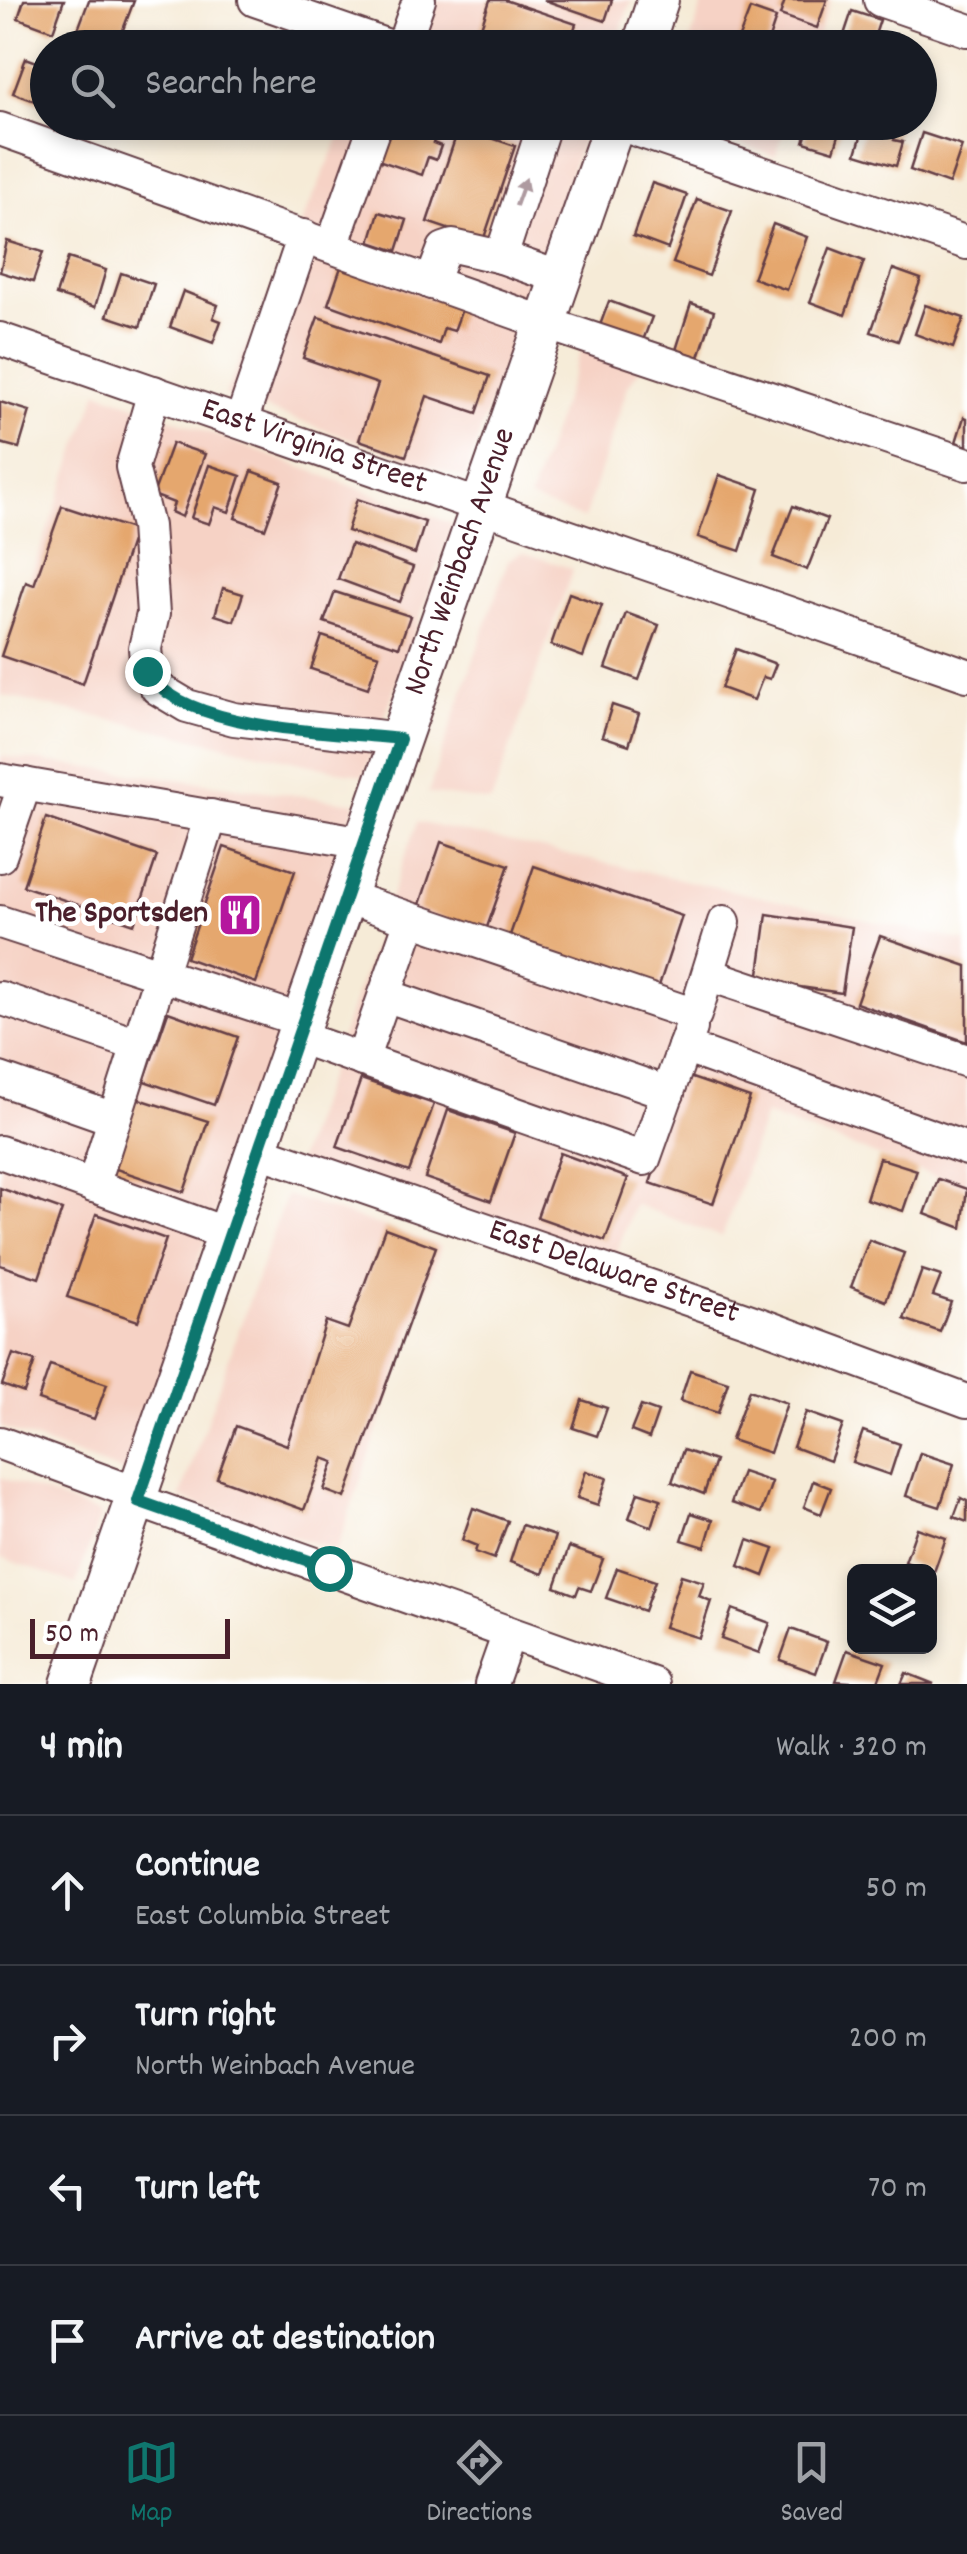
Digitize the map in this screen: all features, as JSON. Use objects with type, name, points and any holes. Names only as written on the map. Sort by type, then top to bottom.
[{"type":"main road","points":[[648,30],[658,0]]},
{"type":"main road","name":"North Weinbach Avenue","points":[[71,1684],[140,1498],[609,140]]},
{"type":"street","points":[[254,0],[342,30]]},
{"type":"street","points":[[408,30],[419,0]]},
{"type":"street","points":[[880,0],[967,30]]},
{"type":"street","points":[[0,129],[30,140]]},
{"type":"street","points":[[31,140],[545,323],[967,464]]},
{"type":"street","points":[[241,422],[318,241],[367,140]]},
{"type":"street","points":[[500,257],[540,140]]},
{"type":"street","points":[[665,140],[967,243]]},
{"type":"street","points":[[431,283],[444,249],[453,246],[561,278]]},
{"type":"street","name":"East Virginia Street","points":[[0,339],[967,675]]},
{"type":"street","points":[[154,392],[132,467],[147,526],[154,614],[145,648],[147,671],[157,688],[187,706],[234,719],[400,739]]},
{"type":"street","points":[[0,856],[12,782],[364,843]]},
{"type":"street","points":[[93,1186],[211,816]]},
{"type":"street","points":[[346,897],[695,1014]]},
{"type":"street","points":[[362,1060],[411,920]]},
{"type":"street","points":[[0,922],[160,976],[300,1030],[362,1060],[644,1160],[710,975],[724,922]]},
{"type":"street","points":[[710,975],[967,1061]]},
{"type":"street","points":[[385,995],[668,1093]]},
{"type":"street","points":[[0,998],[138,1045]]},
{"type":"street","points":[[684,1047],[967,1150]]},
{"type":"street","points":[[0,1079],[114,1120]]},
{"type":"street","name":"East Delaware Street","points":[[258,1151],[751,1321],[967,1401]]},
{"type":"street","points":[[0,1152],[230,1236]]},
{"type":"street","points":[[0,1443],[140,1498],[653,1684]]},
{"type":"street","points":[[491,1684],[509,1633]]},
{"type":"shaded area","points":[[407,0],[631,0],[621,30],[398,27]]},
{"type":"shaded area","points":[[704,0],[831,0],[820,30],[694,30]]},
{"type":"shaded area","points":[[338,140],[582,140],[464,478],[225,395]]},
{"type":"shaded area","points":[[730,140],[781,140],[775,156]]},
{"type":"shaded area","points":[[583,344],[644,363],[628,386],[584,519],[529,499]]},
{"type":"shaded area","points":[[98,391],[453,524],[364,776],[0,695],[0,661]]},
{"type":"shaded area","points":[[522,552],[573,569],[491,802],[428,793],[508,560]]},
{"type":"shaded area","points":[[0,756],[356,803],[125,1473],[0,1427]]},
{"type":"shaded area","points":[[417,822],[967,942],[967,1188],[765,1115],[722,1237],[634,1204],[609,1273],[297,1163]]},
{"type":"shaded area","points":[[286,1195],[441,1246],[336,1551],[180,1498]]},
{"type":"shaded area","points":[[0,1477],[101,1514],[76,1584],[0,1557]]},
{"type":"building","points":[[24,0],[64,0],[53,30],[18,18]]},
{"type":"building","points":[[89,0],[134,1],[123,30],[78,30]]},
{"type":"building","points":[[490,0],[505,0],[576,24],[574,30],[480,30]]},
{"type":"building","points":[[544,0],[612,0],[605,21]]},
{"type":"building","points":[[785,0],[827,0],[817,28],[780,15]]},
{"type":"building","points":[[750,9],[776,18],[772,30],[742,30]]},
{"type":"building","points":[[852,11],[880,20],[877,30],[846,30]]},
{"type":"building","points":[[26,58],[30,59],[30,99],[13,93]]},
{"type":"building","points":[[937,138],[962,146],[949,184],[910,170],[920,140]]},
{"type":"building","points":[[385,140],[434,140],[441,146],[436,160],[428,157],[422,175],[378,160]]},
{"type":"building","points":[[455,140],[497,140],[515,146],[483,241],[427,222]]},
{"type":"building","points":[[805,140],[837,140],[834,151]]},
{"type":"building","points":[[860,140],[903,142],[896,166],[856,154]]},
{"type":"building","points":[[652,183],[687,195],[668,249],[633,236]]},
{"type":"building","points":[[697,199],[732,211],[709,276],[673,263]]},
{"type":"building","points":[[379,212],[407,220],[397,251],[370,242]]},
{"type":"building","points":[[773,224],[807,237],[787,290],[753,278]]},
{"type":"building","points":[[7,241],[43,252],[33,282],[0,272]]},
{"type":"building","points":[[830,248],[864,261],[845,315],[810,302]]},
{"type":"building","points":[[68,258],[106,270],[95,307],[56,295]]},
{"type":"building","points":[[341,267],[432,300],[436,290],[465,301],[454,331],[444,328],[439,344],[328,304]]},
{"type":"building","points":[[893,269],[921,279],[898,341],[871,332]]},
{"type":"building","points":[[121,273],[154,284],[140,327],[107,316]]},
{"type":"building","points":[[183,291],[218,305],[213,318],[221,321],[213,343],[170,327]]},
{"type":"building","points":[[609,301],[652,317],[642,343],[599,328]]},
{"type":"building","points":[[691,303],[714,311],[699,357],[676,350]]},
{"type":"building","points":[[925,305],[964,318],[953,348],[915,334]]},
{"type":"building","points":[[318,317],[490,376],[477,413],[427,396],[406,456],[359,440],[378,384],[303,358]]},
{"type":"building","points":[[0,402],[30,411],[19,448],[0,443]]},
{"type":"building","points":[[964,417],[967,418],[967,446],[956,442]]},
{"type":"building","points":[[172,443],[205,454],[182,517],[171,512],[174,503],[153,495]]},
{"type":"building","points":[[209,465],[241,476],[229,512],[215,507],[209,524],[191,518]]},
{"type":"building","points":[[252,471],[282,482],[265,529],[235,518]]},
{"type":"building","points":[[719,475],[760,489],[740,551],[698,537]]},
{"type":"building","points":[[357,499],[425,522],[415,554],[347,531]]},
{"type":"building","points":[[62,506],[135,530],[83,684],[1,656],[26,582],[34,585]]},
{"type":"building","points":[[793,506],[827,519],[807,570],[773,557]]},
{"type":"building","points":[[351,544],[413,567],[400,602],[338,579]]},
{"type":"building","points":[[223,588],[243,594],[234,621],[215,615]]},
{"type":"building","points":[[335,592],[410,616],[399,647],[324,622]]},
{"type":"building","points":[[569,593],[602,605],[583,657],[551,645]]},
{"type":"building","points":[[626,613],[659,625],[639,680],[606,668]]},
{"type":"building","points":[[322,636],[379,655],[368,688],[311,669]]},
{"type":"building","points":[[736,649],[776,664],[770,679],[763,677],[754,700],[721,688]]},
{"type":"building","points":[[612,705],[639,714],[629,745],[602,736]]},
{"type":"building","points":[[46,818],[157,856],[134,924],[23,886]]},
{"type":"building","points":[[441,842],[509,865],[485,933],[418,910]]},
{"type":"building","name":"The Sportsden","points":[[224,847],[295,871],[256,983],[186,958]]},
{"type":"building","points":[[534,866],[682,916],[658,989],[509,938]]},
{"type":"building","points":[[767,914],[852,927],[842,993],[758,981]]},
{"type":"building","points":[[880,936],[967,966],[967,1042],[856,1003]]},
{"type":"building","points":[[168,1012],[238,1037],[214,1105],[144,1081]]},
{"type":"building","points":[[686,1076],[750,1098],[713,1204],[650,1183]]},
{"type":"building","points":[[361,1079],[434,1104],[409,1172],[337,1147]]},
{"type":"building","points":[[136,1098],[208,1121],[184,1192],[113,1168]]},
{"type":"building","points":[[448,1110],[515,1133],[491,1201],[425,1178]]},
{"type":"building","points":[[560,1153],[628,1178],[605,1241],[537,1217]]},
{"type":"building","points":[[879,1158],[917,1170],[903,1211],[866,1199]]},
{"type":"building","points":[[938,1179],[967,1189],[962,1228],[925,1214]]},
{"type":"building","points":[[0,1188],[62,1210],[39,1278],[0,1265]]},
{"type":"building","points":[[96,1214],[166,1239],[138,1321],[67,1297]]},
{"type":"building","points":[[385,1228],[436,1247],[345,1498],[324,1490],[334,1462],[323,1458],[304,1510],[217,1478],[236,1426],[287,1445],[326,1321],[348,1329]]},
{"type":"building","points":[[869,1240],[904,1253],[886,1301],[851,1287]]},
{"type":"building","points":[[922,1270],[941,1276],[933,1296],[951,1302],[940,1332],[904,1319]]},
{"type":"building","points":[[13,1354],[35,1361],[24,1393],[2,1385]]},
{"type":"building","points":[[50,1365],[107,1384],[94,1419],[38,1400]]},
{"type":"building","points":[[690,1370],[728,1382],[718,1413],[680,1401]]},
{"type":"building","points":[[749,1390],[787,1403],[770,1453],[731,1440]]},
{"type":"building","points":[[582,1400],[607,1408],[597,1436],[573,1428]]},
{"type":"building","points":[[641,1406],[658,1412],[649,1438],[631,1431]]},
{"type":"building","points":[[806,1412],[843,1425],[830,1461],[793,1447]]},
{"type":"building","points":[[863,1431],[900,1444],[890,1475],[852,1462]]},
{"type":"building","points":[[683,1450],[715,1461],[704,1494],[672,1482]]},
{"type":"building","points":[[920,1453],[954,1464],[940,1507],[906,1496]]},
{"type":"building","points":[[586,1471],[607,1478],[598,1505],[577,1498]]},
{"type":"building","points":[[742,1472],[772,1482],[761,1513],[731,1503]]},
{"type":"building","points":[[813,1481],[831,1488],[821,1514],[804,1507]]},
{"type":"building","points":[[638,1492],[661,1499],[652,1527],[629,1518]]},
{"type":"building","points":[[961,1498],[967,1501],[967,1522],[954,1517]]},
{"type":"building","points":[[473,1508],[508,1521],[494,1559],[475,1552],[477,1546],[462,1540]]},
{"type":"building","points":[[691,1513],[713,1520],[705,1547],[682,1540]]},
{"type":"building","points":[[522,1525],[555,1536],[543,1574],[510,1562]]},
{"type":"building","points":[[917,1528],[946,1538],[937,1564],[905,1562]]},
{"type":"building","points":[[748,1540],[774,1549],[764,1576],[739,1566]]},
{"type":"building","points":[[569,1547],[603,1559],[591,1591],[579,1587],[576,1595],[555,1587]]},
{"type":"building","points":[[617,1568],[655,1581],[644,1611],[606,1598]]},
{"type":"building","points":[[681,1575],[704,1582],[699,1596],[711,1601],[699,1638],[664,1627]]},
{"type":"building","points":[[732,1609],[770,1623],[759,1653],[721,1639]]},
{"type":"building","points":[[791,1629],[827,1642],[816,1673],[780,1660]]},
{"type":"building","points":[[847,1650],[847,1654],[885,1663],[877,1684],[836,1681]]},
{"type":"building","points":[[906,1673],[934,1684],[901,1684]]},
{"type":"place","name":"The Sportsden","points":[[240,915]]},
{"type":"route","points":[[147,671],[157,688],[187,706],[234,719],[400,739],[138,1501],[329,1568]]}]
